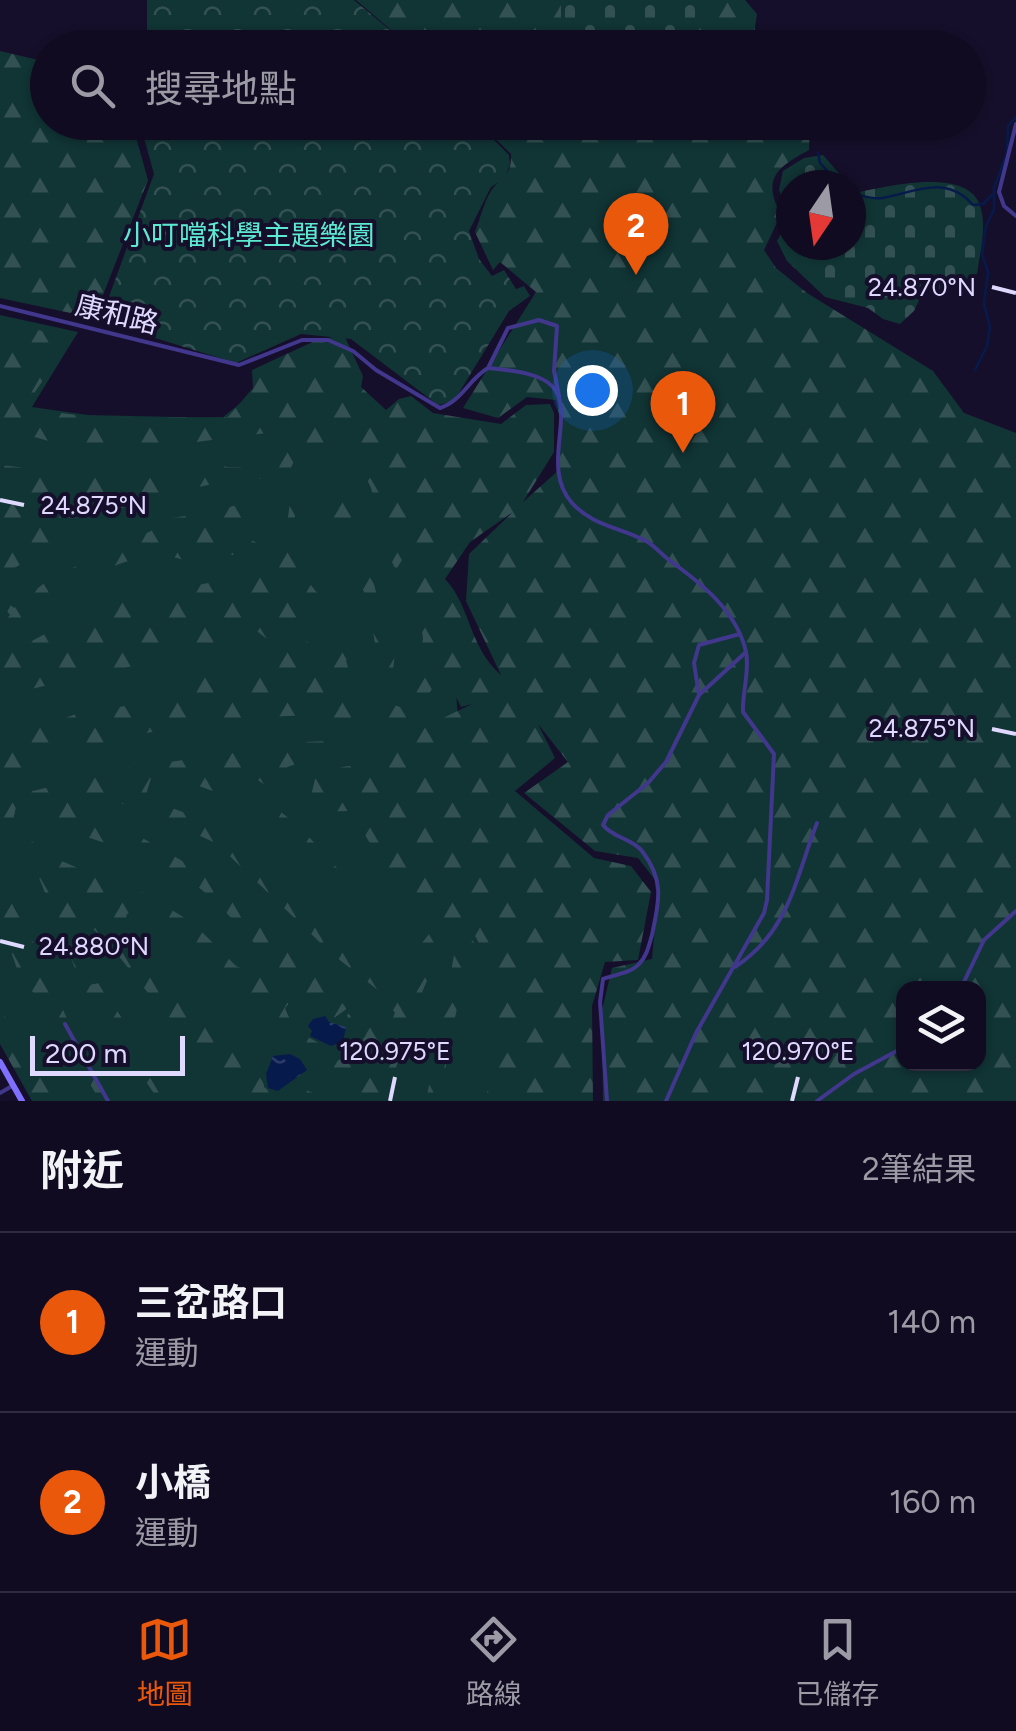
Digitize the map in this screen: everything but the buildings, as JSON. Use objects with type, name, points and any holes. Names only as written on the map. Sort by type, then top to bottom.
[{"type":"street","points":[[1016,124],[1000,192],[1004,206],[1016,216]]},
{"type":"street","name":"康和路","points":[[0,306],[239,364],[302,340],[328,340],[368,360],[376,370],[440,408],[452,404],[488,368]]},
{"type":"street","points":[[560,401],[553,386],[538,378],[488,368],[508,328],[539,320],[558,326],[554,371],[560,401],[557,482],[592,522],[646,541],[693,575],[716,600],[740,634],[746,651],[742,712],[774,754],[775,788],[764,914],[696,1033],[666,1101]]},
{"type":"street","points":[[698,695],[694,663],[699,645],[740,634]]},
{"type":"street","points":[[607,1101],[602,979],[641,962],[650,944],[660,900],[640,847],[611,834],[603,825],[613,810],[648,783],[666,762],[698,695],[746,651]]},
{"type":"street","points":[[732,970],[778,928],[817,822]]},
{"type":"street","points":[[965,981],[984,940],[1016,911]]},
{"type":"street","points":[[64,1024],[108,1101]]},
{"type":"street","points":[[817,1101],[854,1074],[896,1052]]},
{"type":"street","points":[[0,1062],[22,1101]]},
{"type":"street","points":[[0,1091],[12,1086]]},
{"type":"green space","points":[[147,0],[354,0],[390,30],[147,30]]},
{"type":"green space","points":[[356,0],[745,0],[757,14],[755,30],[391,30]]},
{"type":"green space","points":[[561,0],[703,0],[699,30],[561,29]]},
{"type":"green space","points":[[0,51],[30,58],[30,140],[137,140],[148,180],[94,318],[0,298]]},
{"type":"green space","name":"小叮噹科學主題樂園","points":[[145,140],[494,140],[509,155],[510,164],[505,178],[491,187],[469,231],[479,259],[492,276],[504,270],[516,289],[524,286],[530,296],[509,311],[454,401],[438,405],[351,339],[301,334],[236,363],[100,321],[154,174]]},
{"type":"green space","points":[[497,140],[809,140],[809,150],[776,170],[776,225],[764,250],[776,268],[807,293],[933,371],[964,413],[1016,433],[1016,1101],[603,1101],[602,1010],[612,968],[652,959],[659,885],[638,858],[595,851],[524,793],[568,762],[538,724],[555,758],[515,791],[594,858],[631,866],[651,892],[638,960],[605,962],[592,1006],[593,1101],[485,1101],[491,1027],[504,972],[485,960],[464,975],[442,1101],[426,1101],[458,935],[468,934],[483,956],[479,943],[466,927],[429,912],[408,896],[348,811],[316,812],[311,796],[315,779],[342,767],[391,760],[387,752],[400,738],[385,734],[366,596],[325,511],[336,486],[347,488],[355,496],[354,522],[362,554],[396,644],[393,670],[385,677],[393,688],[389,703],[403,708],[414,704],[423,638],[409,548],[396,570],[391,560],[402,540],[384,544],[385,536],[399,528],[378,515],[355,454],[341,452],[335,465],[328,463],[319,443],[304,447],[291,468],[291,492],[284,487],[282,477],[228,481],[144,498],[57,538],[43,552],[0,576],[0,465],[108,481],[184,474],[208,463],[262,468],[284,457],[268,433],[105,450],[0,435],[0,321],[72,338],[24,408],[98,418],[228,417],[253,388],[252,370],[317,340],[344,335],[363,376],[361,387],[386,410],[399,399],[411,396],[433,413],[501,424],[526,405],[550,404],[554,413],[554,452],[523,502],[559,470],[561,424],[556,400],[527,397],[498,418],[463,408],[536,292],[500,262],[493,270],[475,232],[489,195],[508,171],[511,154]],"holes":[[[513,512],[469,554],[466,601],[501,675],[482,652],[460,601],[445,579],[470,542]],[[434,686],[452,689],[461,707],[472,704],[433,723],[415,714]]]},
{"type":"green space","points":[[823,155],[836,170],[785,170],[804,158]]},
{"type":"green space","points":[[942,183],[971,192],[982,211],[977,274],[947,288],[923,292],[914,311],[900,324],[883,319],[868,308],[825,297],[787,261],[866,260],[866,191]]},
{"type":"green space","points":[[0,315],[78,332],[32,407],[88,415],[222,418],[254,392],[363,453],[431,551],[454,665],[458,719],[508,931],[515,1101],[47,1101],[0,1022]]},
{"type":"green space","points":[[284,490],[289,493],[270,518],[243,531],[243,535],[257,543],[276,545],[285,537],[290,503],[293,504],[296,566],[325,603],[350,652],[346,661],[368,730],[363,737],[343,751],[310,760],[302,742],[329,741],[338,733],[329,715],[224,721],[150,732],[80,749],[42,761],[0,783],[0,744],[78,713],[172,695],[205,675],[265,664],[266,657],[293,650],[291,643],[267,639],[258,632],[189,651],[151,653],[146,663],[0,696],[0,658],[101,604],[208,583],[245,567],[239,554],[209,558],[199,566],[161,555],[126,562],[44,603],[30,598],[19,611],[29,620],[6,632],[11,638],[0,645],[0,626],[10,615],[1,603],[5,600],[14,608],[20,597],[31,598],[51,578],[172,518],[194,511],[211,513]],"holes":[[[301,609],[328,637],[335,660],[310,660],[309,644],[297,629],[296,612]]]},
{"type":"green space","points":[[300,743],[309,760],[287,767],[285,780],[304,778],[301,791],[283,796],[238,768],[223,774],[224,792],[264,801],[282,813],[417,949],[434,928],[449,940],[420,997],[386,1101],[251,1101],[170,1018],[116,952],[87,924],[72,936],[93,975],[78,976],[28,850],[28,838],[50,856],[142,892],[193,923],[236,966],[268,979],[286,978],[285,971],[275,966],[219,905],[169,868],[16,807],[12,825],[0,818],[4,798],[128,768]],"holes":[[[164,774],[242,804],[297,844],[378,935],[412,963],[406,973],[407,981],[380,974],[229,837],[206,821],[149,799],[144,801],[152,775]],[[94,798],[132,806],[216,843],[331,953],[389,999],[395,1013],[391,1022],[347,1015],[359,1036],[360,1054],[373,1067],[369,1074],[342,1059],[336,1061],[326,1047],[297,1029],[285,1008],[296,996],[316,1001],[334,1018],[348,1008],[321,986],[318,970],[283,946],[215,882],[91,810],[89,802]],[[136,909],[150,912],[157,929],[237,987],[265,1017],[338,1078],[338,1087],[326,1098],[296,1086],[276,1096],[264,1087],[263,1077],[271,1054],[241,1040],[159,962],[130,947],[122,934],[127,914]]]},
{"type":"green space","points":[[0,882],[35,946],[47,955],[54,987],[72,1030],[113,1101],[100,1101],[43,1004],[20,977],[0,921]]},
{"type":"green space","points":[[100,983],[156,1063],[201,1101],[159,1101],[82,986]]},
{"type":"green space","points":[[0,1007],[52,1081],[48,1090],[55,1101],[32,1101],[0,1044]]},
{"type":"water","points":[[325,1016],[329,1022],[346,1027],[343,1042],[331,1046],[310,1036],[308,1026],[313,1019]]},
{"type":"water","points":[[290,1054],[300,1059],[307,1070],[278,1091],[268,1088],[266,1074],[273,1056]]},
{"type":"waterway","points":[[975,370],[987,346],[990,327],[984,304],[988,272],[982,254],[986,226],[994,210],[994,188],[1007,153],[1008,126],[1016,117]]},
{"type":"waterway","points":[[818,153],[826,170]]},
{"type":"waterway","points":[[866,197],[942,188],[963,196],[973,205],[983,204],[992,195]]},
{"type":"place","name":"小橋","points":[[636,275]]},
{"type":"place","name":"三岔路口","points":[[683,453]]}]
